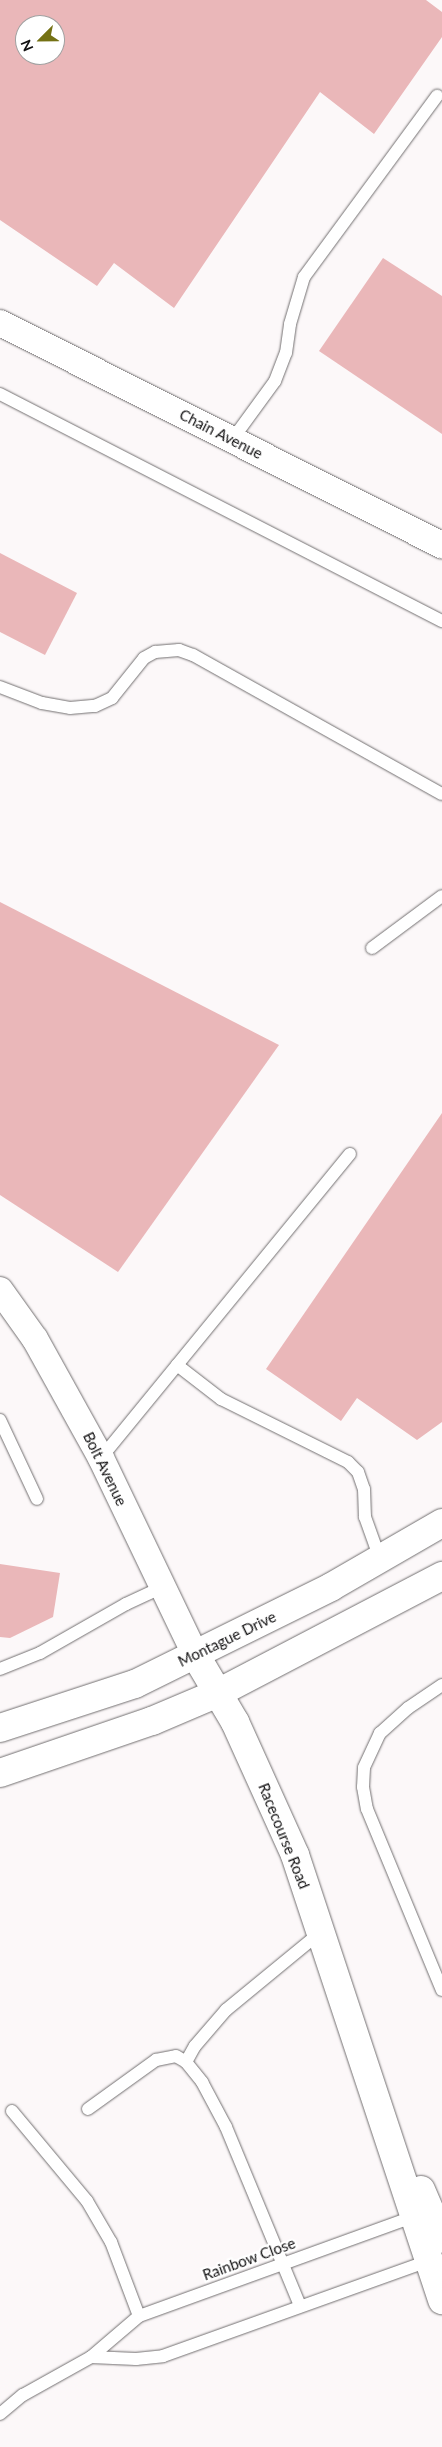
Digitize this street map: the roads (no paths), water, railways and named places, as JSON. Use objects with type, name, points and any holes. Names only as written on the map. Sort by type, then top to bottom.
[{"type":"main road","name":"Montague Drive","points":[[2,1722],[135,1684],[196,1656],[380,1559],[442,1524]]},
{"type":"main road","points":[[0,1773],[152,1721],[218,1693],[442,1576]]},
{"type":"main road","name":"Racecourse Road","points":[[196,1656],[235,1722],[295,1855],[348,2013],[421,2214],[437,2252],[442,2300]]},
{"type":"street","name":"Chain Avenue","points":[[0,323],[442,545]]},
{"type":"street","name":"Bolt Avenue","points":[[0,1290],[35,1339],[101,1458],[161,1588],[196,1656]]},
{"type":"lane","points":[[232,440],[275,381],[286,353],[290,324],[304,277],[437,96]]},
{"type":"lane","points":[[0,394],[442,622]]},
{"type":"lane","points":[[0,687],[42,703],[70,708],[95,706],[112,698],[144,658],[155,652],[180,650],[193,655],[442,794]]},
{"type":"lane","points":[[372,948],[442,896]]},
{"type":"lane","points":[[101,1458],[350,1154]]},
{"type":"lane","points":[[177,1365],[221,1399],[348,1462],[358,1472],[364,1489],[365,1517],[380,1559]]},
{"type":"lane","points":[[0,1420],[37,1499]]},
{"type":"lane","points":[[0,1668],[40,1653],[126,1604],[161,1588]]},
{"type":"lane","points":[[442,1685],[408,1708],[380,1733],[364,1768],[363,1787],[367,1809],[442,1990]]},
{"type":"lane","points":[[186,2062],[195,2046],[226,2010],[321,1932]]},
{"type":"lane","points":[[88,2109],[156,2060],[176,2056],[186,2062],[202,2082],[226,2127],[300,2306]]},
{"type":"lane","points":[[12,2111],[87,2202],[111,2242],[140,2316]]},
{"type":"lane","name":"Rainbow Close","points":[[0,2414],[23,2395],[91,2357],[140,2316],[421,2214]]},
{"type":"lane","points":[[91,2357],[136,2359],[164,2356],[300,2306],[437,2252]]}]
